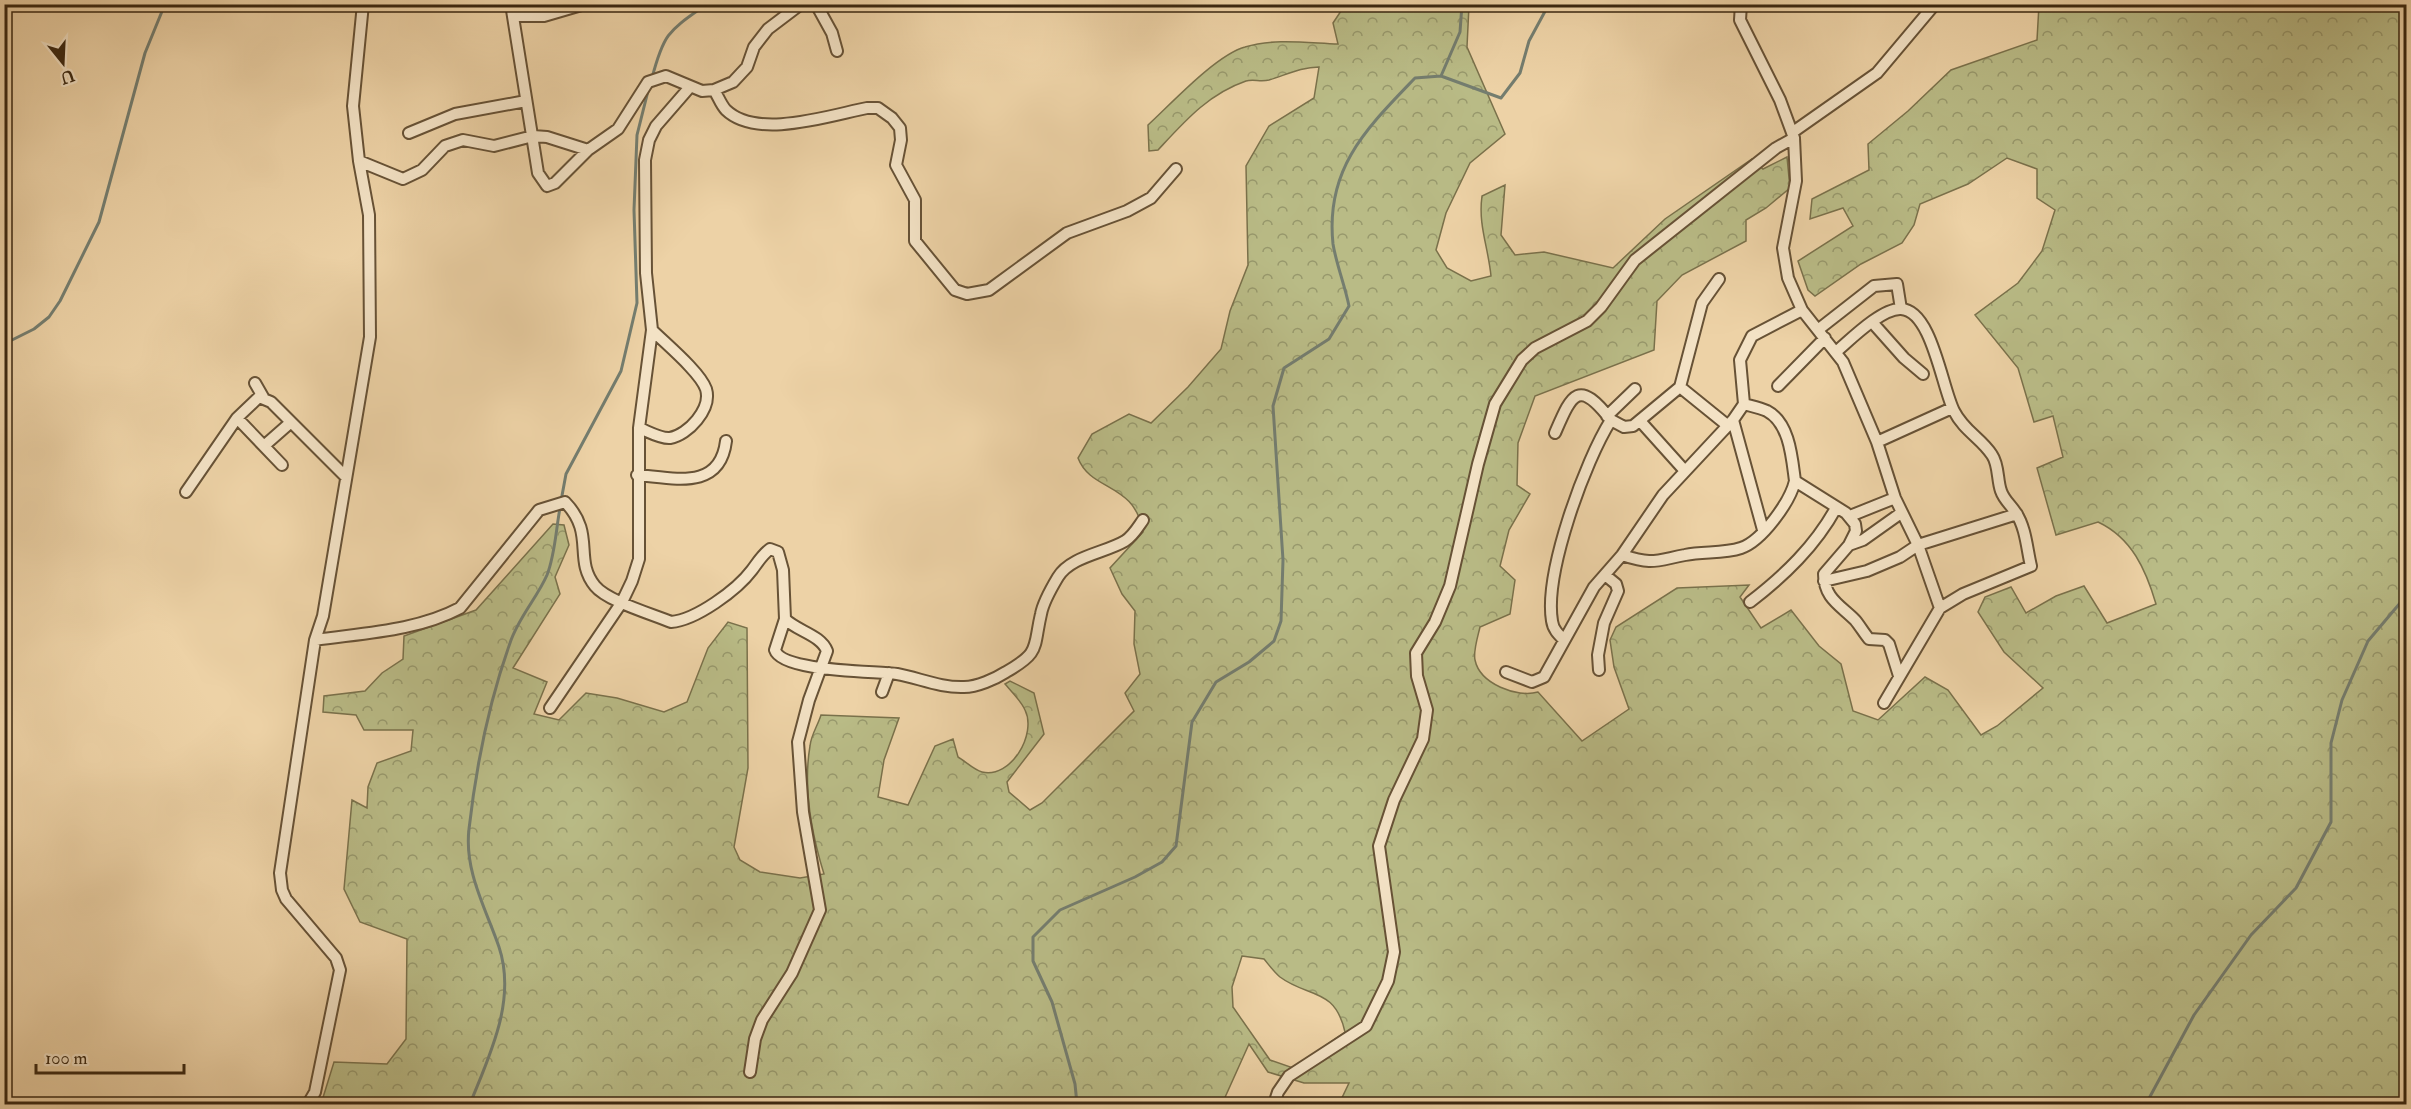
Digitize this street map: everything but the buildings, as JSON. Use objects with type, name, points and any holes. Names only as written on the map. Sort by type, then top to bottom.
[{"type":"street","points":[[308,1104],[315,1092],[340,970],[336,958],[286,899],[280,882],[315,640],[323,616],[370,337],[369,215],[359,161],[353,106],[363,4]]},
{"type":"street","points":[[511,4],[538,174],[547,186],[555,183],[588,150],[618,129],[648,82],[666,76],[676,79],[689,88],[702,91],[714,90],[741,75],[753,47],[768,29],[801,4]]},
{"type":"street","points":[[513,16],[544,16],[585,4]]},
{"type":"street","points":[[816,4],[832,33],[837,51]]},
{"type":"street","points":[[1741,4],[1740,20],[1780,99],[1793,135],[1796,181],[1783,248],[1788,278],[1802,310],[1837,351],[1877,442],[1895,498],[1918,545],[1940,608]]},
{"type":"street","points":[[1274,1104],[1288,1076],[1366,1026],[1388,981],[1394,952],[1379,846],[1394,800],[1423,739],[1427,710],[1424,692],[1417,676],[1416,653],[1436,622],[1450,586],[1469,498],[1495,404],[1522,360],[1535,348],[1587,321],[1601,307],[1635,260],[1776,148],[1877,73],[1935,4]]},
{"type":"street","points":[[550,708],[622,602],[639,559],[639,428],[652,330],[646,273],[645,160],[649,140],[656,126],[689,88]]},
{"type":"street","points":[[714,90],[726,110],[743,120],[791,124],[867,108],[878,108],[892,118],[900,128],[901,140],[896,165],[915,200],[915,241],[955,290],[967,294],[989,290],[1067,233],[1127,211],[1151,198],[1176,169]]},
{"type":"street","points":[[409,133],[455,114],[526,101]]},
{"type":"street","points":[[359,161],[403,179],[422,170],[445,146],[463,140],[494,146],[532,136],[564,141],[588,150]]},
{"type":"street","points":[[1555,433],[1565,407],[1574,397],[1581,394],[1589,396],[1609,418],[1624,427],[1641,422],[1664,398],[1680,387],[1702,303],[1719,279]]},
{"type":"street","points":[[1779,386],[1822,333],[1877,285],[1897,284],[1902,309]]},
{"type":"street","points":[[1837,351],[1872,322],[1891,310],[1902,309],[1917,317],[1926,330],[1952,408],[1968,432],[1994,458],[2003,497],[2017,514],[2031,566],[1963,594],[1940,608],[1884,703]]},
{"type":"street","points":[[1506,672],[1532,682],[1542,680],[1578,612],[1622,555],[1649,513],[1730,423],[1744,404],[1740,360],[1744,347],[1752,336],[1765,327],[1802,310]]},
{"type":"street","points":[[1872,322],[1904,358],[1923,374]]},
{"type":"street","points":[[639,428],[668,438],[679,435],[694,425],[705,406],[706,391],[699,378],[652,330]]},
{"type":"street","points":[[255,383],[263,397],[271,402],[346,477]]},
{"type":"street","points":[[1680,387],[1730,423],[1763,530]]},
{"type":"street","points":[[1564,640],[1556,632],[1552,622],[1551,599],[1568,519],[1594,448],[1609,418],[1635,389]]},
{"type":"street","points":[[186,492],[237,418],[256,400],[263,397]]},
{"type":"street","points":[[1622,555],[1654,563],[1685,555],[1735,549],[1748,544],[1784,507],[1795,481],[1792,457],[1778,420],[1767,411],[1744,404]]},
{"type":"street","points":[[1877,442],[1952,408]]},
{"type":"street","points":[[237,418],[282,465]]},
{"type":"street","points":[[1641,422],[1685,471]]},
{"type":"street","points":[[265,446],[290,423]]},
{"type":"street","points":[[638,476],[699,478],[717,466],[724,455],[726,441]]},
{"type":"street","points":[[1795,481],[1850,516],[1856,531],[1849,544],[1824,574],[1824,581],[1831,599],[1853,618],[1869,639],[1885,640],[1889,644],[1899,676]]},
{"type":"street","points":[[1850,516],[1895,498]]},
{"type":"street","points":[[315,640],[443,618],[460,608],[480,586],[539,510],[565,501],[578,516],[583,530],[585,565],[589,575],[597,588],[622,602],[671,622],[689,619],[699,614],[751,571],[770,549],[778,552],[781,560],[785,619],[775,650],[777,655],[820,668],[889,673],[965,687],[1006,672],[1030,656],[1035,648],[1041,613],[1059,576],[1068,566],[1127,540],[1143,520]]},
{"type":"street","points":[[1750,602],[1777,581],[1808,550],[1836,508]]},
{"type":"street","points":[[1849,544],[1863,540],[1902,513]]},
{"type":"street","points":[[1824,581],[1881,566],[1918,545],[2017,514]]},
{"type":"street","points":[[1599,670],[1598,655],[1604,623],[1618,591],[1616,584],[1605,575]]},
{"type":"street","points":[[750,1072],[762,1020],[792,973],[820,910],[803,812],[798,742],[820,668],[825,660],[824,644],[794,628],[785,619]]},
{"type":"street","points":[[882,692],[889,673]]},
{"type":"green space","points":[[1345,5],[1469,5],[1467,47],[1505,134],[1470,163],[1446,213],[1436,250],[1447,268],[1471,281],[1491,276],[1482,226],[1482,196],[1505,185],[1501,235],[1515,255],[1544,252],[1613,268],[1665,219],[1752,159],[1763,169],[1787,157],[1790,188],[1766,208],[1746,220],[1746,241],[1682,275],[1657,301],[1654,350],[1535,396],[1518,443],[1517,485],[1530,494],[1509,530],[1500,566],[1515,580],[1510,614],[1480,627],[1475,660],[1484,676],[1510,691],[1538,692],[1582,741],[1629,709],[1614,667],[1610,640],[1616,627],[1677,588],[1749,585],[1740,597],[1761,628],[1791,610],[1819,646],[1841,664],[1853,711],[1878,720],[1925,677],[1948,690],[1981,735],[1997,726],[2043,688],[2004,652],[1978,612],[1985,597],[2011,587],[2026,613],[2056,596],[2084,586],[2107,623],[2156,604],[2148,579],[2136,556],[2129,546],[2110,529],[2098,522],[2056,535],[2037,468],[2063,457],[2053,416],[2034,422],[2018,368],[1975,315],[2018,283],[2042,251],[2055,210],[2037,198],[2037,169],[2007,158],[1968,184],[1920,204],[1914,225],[1902,243],[1861,264],[1815,296],[1808,290],[1798,261],[1853,226],[1843,208],[1810,219],[1812,199],[1869,170],[1868,144],[1908,111],[1951,70],[2037,40],[2039,5],[2406,5],[2406,1104],[1339,1104],[1349,1083],[1304,1083],[1268,1072],[1249,1044],[1222,1104],[321,1104],[334,1062],[387,1064],[406,1039],[407,939],[360,922],[344,889],[352,800],[367,808],[368,787],[377,763],[411,751],[413,730],[364,730],[356,715],[323,712],[324,696],[365,691],[382,673],[403,659],[404,636],[476,610],[553,524],[564,525],[569,545],[555,577],[560,594],[513,668],[547,682],[534,714],[559,720],[586,693],[617,698],[664,712],[687,702],[708,648],[728,622],[747,628],[748,768],[734,847],[740,860],[760,872],[800,878],[824,874],[812,827],[808,794],[808,762],[811,742],[821,715],[899,718],[884,760],[878,797],[908,805],[935,746],[953,739],[958,757],[982,772],[1003,769],[1012,762],[1024,742],[1028,720],[1021,703],[1005,684],[1010,681],[1034,693],[1044,734],[1007,782],[1009,792],[1030,810],[1042,803],[1134,711],[1125,693],[1140,674],[1134,644],[1135,611],[1122,594],[1110,568],[1143,532],[1131,504],[1093,477],[1084,469],[1078,458],[1092,434],[1129,414],[1151,423],[1188,387],[1221,349],[1230,311],[1248,265],[1246,166],[1269,126],[1314,98],[1319,67],[1300,70],[1269,80],[1246,81],[1220,93],[1177,129],[1158,150],[1149,151],[1148,125],[1208,69],[1233,52],[1256,44],[1268,43],[1338,44],[1333,23]],"holes":[[[1242,956],[1264,959],[1280,977],[1290,984],[1327,1000],[1335,1007],[1345,1032],[1293,1068],[1270,1060],[1233,1007],[1232,987]]]},
{"type":"waterway","points":[[4,344],[34,329],[49,317],[60,301],[99,222],[145,53],[165,4]]},
{"type":"waterway","points":[[652,78],[660,51],[670,34],[684,20],[707,4]]},
{"type":"waterway","points":[[1441,76],[1460,32],[1462,4]]},
{"type":"waterway","points":[[1077,1104],[1075,1084],[1052,1002],[1033,961],[1033,937],[1060,910],[1135,877],[1162,862],[1176,846],[1192,722],[1216,682],[1249,662],[1274,641],[1281,621],[1283,560],[1273,406],[1284,368],[1329,339],[1349,306],[1333,244],[1332,217],[1343,171],[1366,132],[1415,78],[1441,76],[1501,98],[1520,73],[1529,41],[1549,4]]},
{"type":"waterway","points":[[561,501],[566,474],[621,371],[637,303],[634,210],[637,135],[649,87]]},
{"type":"waterway","points":[[470,1104],[498,1028],[505,988],[504,967],[499,947],[477,890],[470,860],[469,829],[475,782],[502,665],[518,625],[550,567],[560,508]]},
{"type":"waterway","points":[[2146,1104],[2194,1015],[2251,935],[2296,888],[2331,822],[2331,743],[2342,700],[2368,641],[2406,596]]}]
